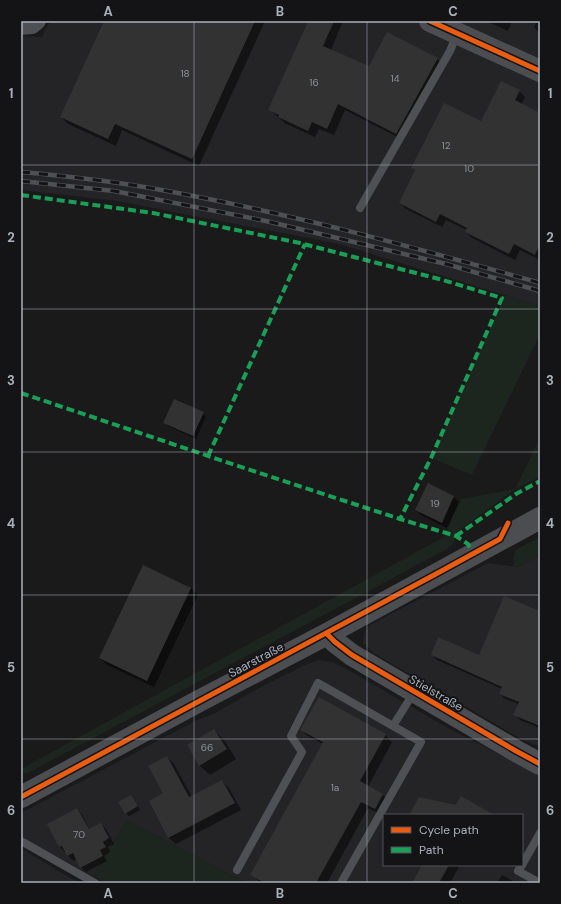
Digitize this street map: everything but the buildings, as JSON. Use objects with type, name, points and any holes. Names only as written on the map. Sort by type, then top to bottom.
[{"type":"main road","points":[[430,21],[540,70]]},
{"type":"main road","name":"Saarstraße","points":[[21,797],[327,634],[540,518]]},
{"type":"main road","name":"Stielstraße","points":[[327,634],[348,652],[414,692],[540,764]]},
{"type":"street","points":[[21,28],[32,26],[38,21]]},
{"type":"lane","points":[[360,208],[450,51],[457,33]]},
{"type":"lane","points":[[237,870],[302,752],[291,736],[318,683],[421,742],[341,883]]},
{"type":"lane","points":[[393,726],[414,692]]},
{"type":"lane","points":[[523,863],[540,833]]},
{"type":"lane","points":[[21,841],[95,883]]},
{"type":"lane","points":[[521,866],[518,871],[540,883]]},
{"type":"shaded area","points":[[50,21],[540,21],[540,306],[339,244],[117,201],[21,190],[21,36],[42,37]]},
{"type":"shaded area","points":[[505,295],[540,306],[540,334],[472,475],[431,458]]},
{"type":"shaded area","points":[[540,438],[540,477],[515,489]]},
{"type":"shaded area","points":[[515,489],[457,532],[453,544],[447,549],[26,774],[21,771],[21,769],[444,537],[461,499]]},
{"type":"shaded area","points":[[540,537],[540,555],[518,567],[513,566],[515,550]]},
{"type":"shaded area","points":[[540,555],[540,747],[523,740],[375,654],[363,643],[365,631],[372,624],[488,563],[518,567]]},
{"type":"shaded area","points":[[319,660],[332,662],[448,728],[540,775],[540,883],[246,883],[127,820],[93,876],[21,837],[21,813],[195,721],[215,713],[261,687],[307,664]]},
{"type":"shaded area","points":[[127,820],[246,883],[106,883],[93,876]]},
{"type":"shaded area","points":[[21,848],[58,871],[80,883],[21,883]]},
{"type":"railway","points":[[21,172],[139,186],[253,208],[445,256],[540,283]]},
{"type":"railway","points":[[21,181],[114,191],[266,221],[446,264],[540,291]]},
{"type":"marked path","points":[[21,195],[153,213],[300,243],[443,280],[502,298],[431,458],[400,519]]},
{"type":"marked path","points":[[208,456],[305,244]]},
{"type":"marked path","points":[[21,393],[235,465],[456,536],[468,544],[474,554]]},
{"type":"marked path","points":[[456,536],[516,494],[540,481]]},
{"type":"cycle path","points":[[430,21],[540,71]]},
{"type":"cycle path","points":[[21,797],[500,539],[508,523]]},
{"type":"cycle path","points":[[327,634],[352,655],[540,764]]}]
